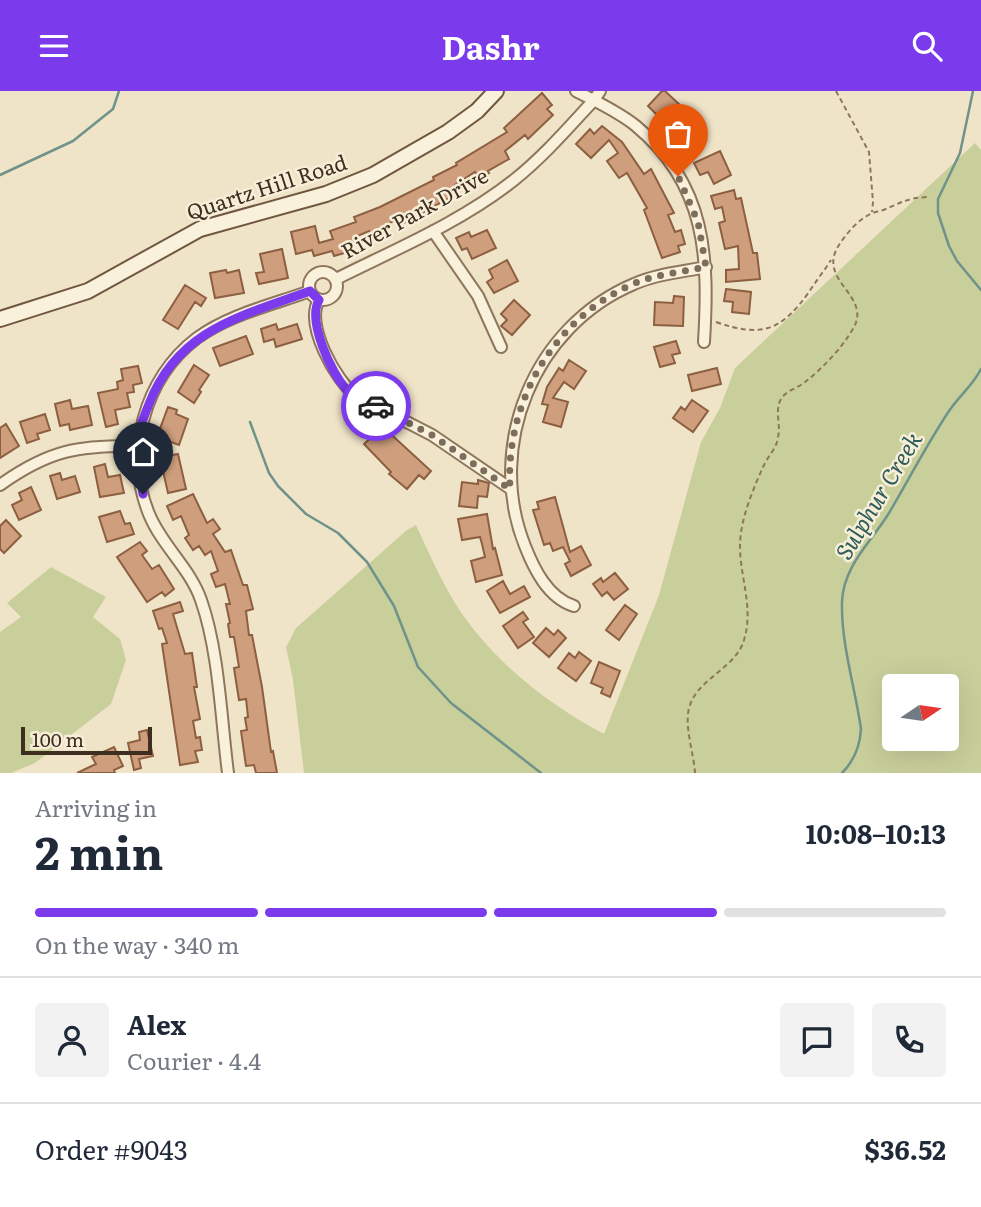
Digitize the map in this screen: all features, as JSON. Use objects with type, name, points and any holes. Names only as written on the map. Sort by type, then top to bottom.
[{"type":"street","name":"Quartz Hill Road","points":[[0,319],[88,291],[200,229],[326,194],[373,175],[449,132],[477,111],[496,91]]},
{"type":"street","points":[[576,91],[597,96],[635,125],[671,164],[688,195],[698,222],[706,267],[704,342]]},
{"type":"street","name":"River Park Drive","points":[[336,279],[433,231],[512,182],[544,154],[597,96]]},
{"type":"street","points":[[433,231],[478,296],[501,347]]},
{"type":"street","points":[[574,606],[552,593],[534,567],[518,529],[510,489],[513,435],[525,395],[540,367],[569,328],[600,302],[653,277],[706,267]]},
{"type":"street","name":"River Park Drive","points":[[228,773],[207,617],[192,580],[163,540],[148,512],[137,446],[150,399],[166,371],[183,350],[227,321],[310,291],[311,278],[318,272],[328,272],[336,279],[337,287],[333,296],[319,300]]},
{"type":"street","points":[[310,291],[319,300],[314,313],[318,335],[346,389],[432,435],[510,489]]},
{"type":"street","points":[[0,485],[24,469],[72,449],[87,446],[137,446]]},
{"type":"path","points":[[836,91],[864,140],[871,159],[872,213]]},
{"type":"path","points":[[705,318],[746,330],[763,330],[776,326],[790,316],[854,226],[872,213],[883,211],[907,198],[928,197]]},
{"type":"path","points":[[695,773],[690,704],[703,687],[733,659],[744,640],[748,600],[741,565],[740,536],[753,492],[778,438],[778,404],[786,393],[803,384],[835,352],[856,320],[854,301],[835,273],[832,258]]},
{"type":"green space","points":[[975,143],[981,150],[981,773],[304,773],[293,680],[286,647],[296,628],[416,525],[455,603],[485,643],[541,694],[604,734],[659,595],[701,442],[720,408],[735,368]]},
{"type":"green space","points":[[51,567],[106,597],[93,617],[120,639],[126,660],[111,704],[35,763],[11,773],[0,773],[0,632],[21,617],[7,603]]},
{"type":"building","points":[[662,91],[681,106],[670,119],[662,112],[658,116],[648,106]]},
{"type":"building","points":[[542,93],[552,105],[547,109],[553,115],[528,139],[525,135],[505,151],[509,159],[488,171],[489,173],[479,179],[475,172],[455,185],[458,193],[402,224],[399,218],[382,227],[384,232],[371,237],[369,231],[355,237],[357,242],[346,246],[348,252],[334,256],[332,251],[314,256],[312,250],[296,254],[291,232],[315,226],[319,243],[333,239],[330,231],[356,222],[354,217],[434,180],[433,177],[457,165],[456,163],[507,132],[504,128]]},
{"type":"building","points":[[602,126],[622,142],[644,174],[651,169],[674,213],[668,215],[675,232],[681,230],[685,244],[678,246],[680,252],[662,258],[644,210],[647,208],[627,173],[619,178],[607,161],[618,153],[609,140],[591,158],[576,144],[590,129],[594,134]]},
{"type":"building","points":[[720,151],[731,175],[714,184],[708,172],[700,175],[694,163]]},
{"type":"building","points":[[734,190],[736,199],[741,198],[753,253],[757,253],[760,279],[726,282],[726,270],[739,269],[738,246],[725,249],[719,223],[725,221],[722,207],[715,209],[711,196]]},
{"type":"building","points":[[487,230],[496,248],[472,259],[467,248],[462,250],[456,238],[469,232],[471,237]]},
{"type":"building","points":[[282,249],[288,278],[259,284],[256,273],[264,272],[260,254]]},
{"type":"building","points":[[507,260],[518,281],[494,293],[487,282],[493,278],[489,270]]},
{"type":"building","points":[[226,270],[227,273],[239,270],[244,293],[215,298],[210,273]]},
{"type":"building","points":[[185,285],[206,298],[201,306],[195,302],[178,329],[163,320]]},
{"type":"building","points":[[726,289],[751,292],[749,314],[732,312],[733,302],[724,301]]},
{"type":"building","points":[[674,296],[684,297],[683,326],[654,325],[655,302],[673,303]]},
{"type":"building","points":[[514,300],[530,315],[512,335],[501,326],[507,320],[501,314]]},
{"type":"building","points":[[276,324],[278,330],[297,324],[302,339],[276,347],[274,339],[264,342],[261,329]]},
{"type":"building","points":[[246,336],[253,354],[220,366],[213,348]]},
{"type":"building","points":[[676,341],[680,353],[672,355],[675,363],[660,367],[654,347]]},
{"type":"building","points":[[569,360],[586,371],[574,389],[564,382],[553,398],[568,402],[561,427],[543,422],[548,405],[542,404],[547,387],[559,368],[563,371]]},
{"type":"building","points":[[194,365],[209,375],[194,403],[178,392]]},
{"type":"building","points":[[138,366],[142,383],[133,385],[134,392],[127,393],[130,407],[115,410],[118,424],[106,427],[98,393],[118,389],[117,382],[123,380],[121,369]]},
{"type":"building","points":[[717,368],[721,384],[692,391],[688,375]]},
{"type":"building","points":[[70,400],[72,409],[88,406],[92,425],[70,430],[69,424],[60,426],[55,404]]},
{"type":"building","points":[[692,400],[708,411],[693,432],[673,418],[681,407],[685,410]]},
{"type":"building","points":[[168,407],[188,419],[179,445],[157,437]]},
{"type":"building","points":[[45,414],[50,430],[37,434],[39,439],[27,443],[20,422]]},
{"type":"building","points":[[6,424],[19,446],[0,458],[0,428]]},
{"type":"building","points":[[383,427],[431,471],[424,479],[419,475],[407,489],[389,474],[391,472],[364,444]]},
{"type":"building","points":[[178,454],[186,489],[168,493],[163,471],[159,472],[156,458]]},
{"type":"building","points":[[105,464],[108,477],[120,475],[124,493],[100,497],[94,467]]},
{"type":"building","points":[[60,473],[62,480],[75,476],[80,492],[57,499],[50,476]]},
{"type":"building","points":[[478,480],[489,483],[487,497],[478,496],[477,508],[459,506],[462,482],[478,484]]},
{"type":"building","points":[[31,487],[41,510],[19,520],[12,505],[22,500],[19,493]]},
{"type":"building","points":[[193,494],[207,523],[213,519],[220,529],[213,534],[225,552],[231,550],[243,585],[247,585],[253,609],[246,611],[249,635],[252,635],[271,752],[273,751],[277,773],[256,773],[254,765],[246,766],[241,731],[247,730],[246,699],[239,700],[234,668],[239,667],[234,637],[230,637],[226,604],[230,604],[225,584],[216,587],[211,574],[218,571],[211,551],[205,555],[199,546],[193,550],[185,538],[189,535],[181,516],[173,520],[167,506]]},
{"type":"building","points":[[555,497],[570,552],[581,546],[591,565],[571,576],[565,564],[570,561],[563,547],[553,551],[550,543],[544,545],[533,510],[539,509],[537,502]]},
{"type":"building","points":[[120,511],[125,524],[130,523],[134,534],[107,542],[99,517]]},
{"type":"building","points":[[487,514],[493,549],[495,548],[502,575],[476,582],[471,561],[485,557],[480,537],[462,540],[458,519]]},
{"type":"building","points":[[6,520],[21,536],[4,553],[0,549],[0,526]]},
{"type":"building","points":[[140,542],[147,551],[142,555],[152,569],[159,565],[174,589],[165,596],[162,592],[147,602],[117,557]]},
{"type":"building","points":[[615,573],[628,589],[614,600],[607,592],[602,596],[593,584],[601,578],[603,582]]},
{"type":"building","points":[[503,581],[510,594],[524,586],[530,597],[500,613],[487,591]]},
{"type":"building","points":[[180,602],[183,611],[173,614],[185,654],[192,653],[197,687],[194,687],[200,719],[193,721],[196,738],[200,737],[202,750],[195,751],[198,762],[180,765],[162,644],[167,643],[153,611]]},
{"type":"building","points":[[625,605],[637,614],[619,640],[606,630]]},
{"type":"building","points":[[523,612],[528,619],[523,622],[534,637],[518,648],[503,626]]},
{"type":"building","points":[[546,628],[554,635],[558,630],[566,638],[549,657],[533,643]]},
{"type":"building","points":[[579,652],[591,661],[576,681],[558,668],[569,653],[575,658]]},
{"type":"building","points":[[599,662],[620,671],[610,697],[601,693],[603,688],[591,683]]},
{"type":"building","points":[[147,730],[153,756],[139,759],[141,768],[134,770],[128,743],[140,740],[139,732]]},
{"type":"building","points":[[114,747],[123,766],[114,770],[115,773],[77,773],[96,764],[92,757]]},
{"type":"waterway","points":[[0,175],[73,141],[113,109],[119,91]]},
{"type":"waterway","name":"Sulphur Creek","points":[[973,91],[960,153],[938,199],[938,213],[957,261],[981,290]]},
{"type":"waterway","name":"Sulphur Creek","points":[[842,773],[856,753],[861,729],[842,618],[847,577],[889,513],[941,423],[981,369]]},
{"type":"waterway","points":[[250,422],[269,473],[278,486],[306,514],[338,533],[367,562],[394,606],[418,667],[451,703],[541,773]]},
{"type":"way so far","points":[[376,406],[432,435],[510,489],[515,428],[525,395],[534,376],[569,328],[600,302],[632,285],[653,277],[706,267],[705,249],[698,222],[678,176]]},
{"type":"route","points":[[143,494],[137,446],[150,399],[166,371],[183,350],[227,321],[310,291],[319,300],[314,313],[318,335],[346,389],[376,406]]}]
